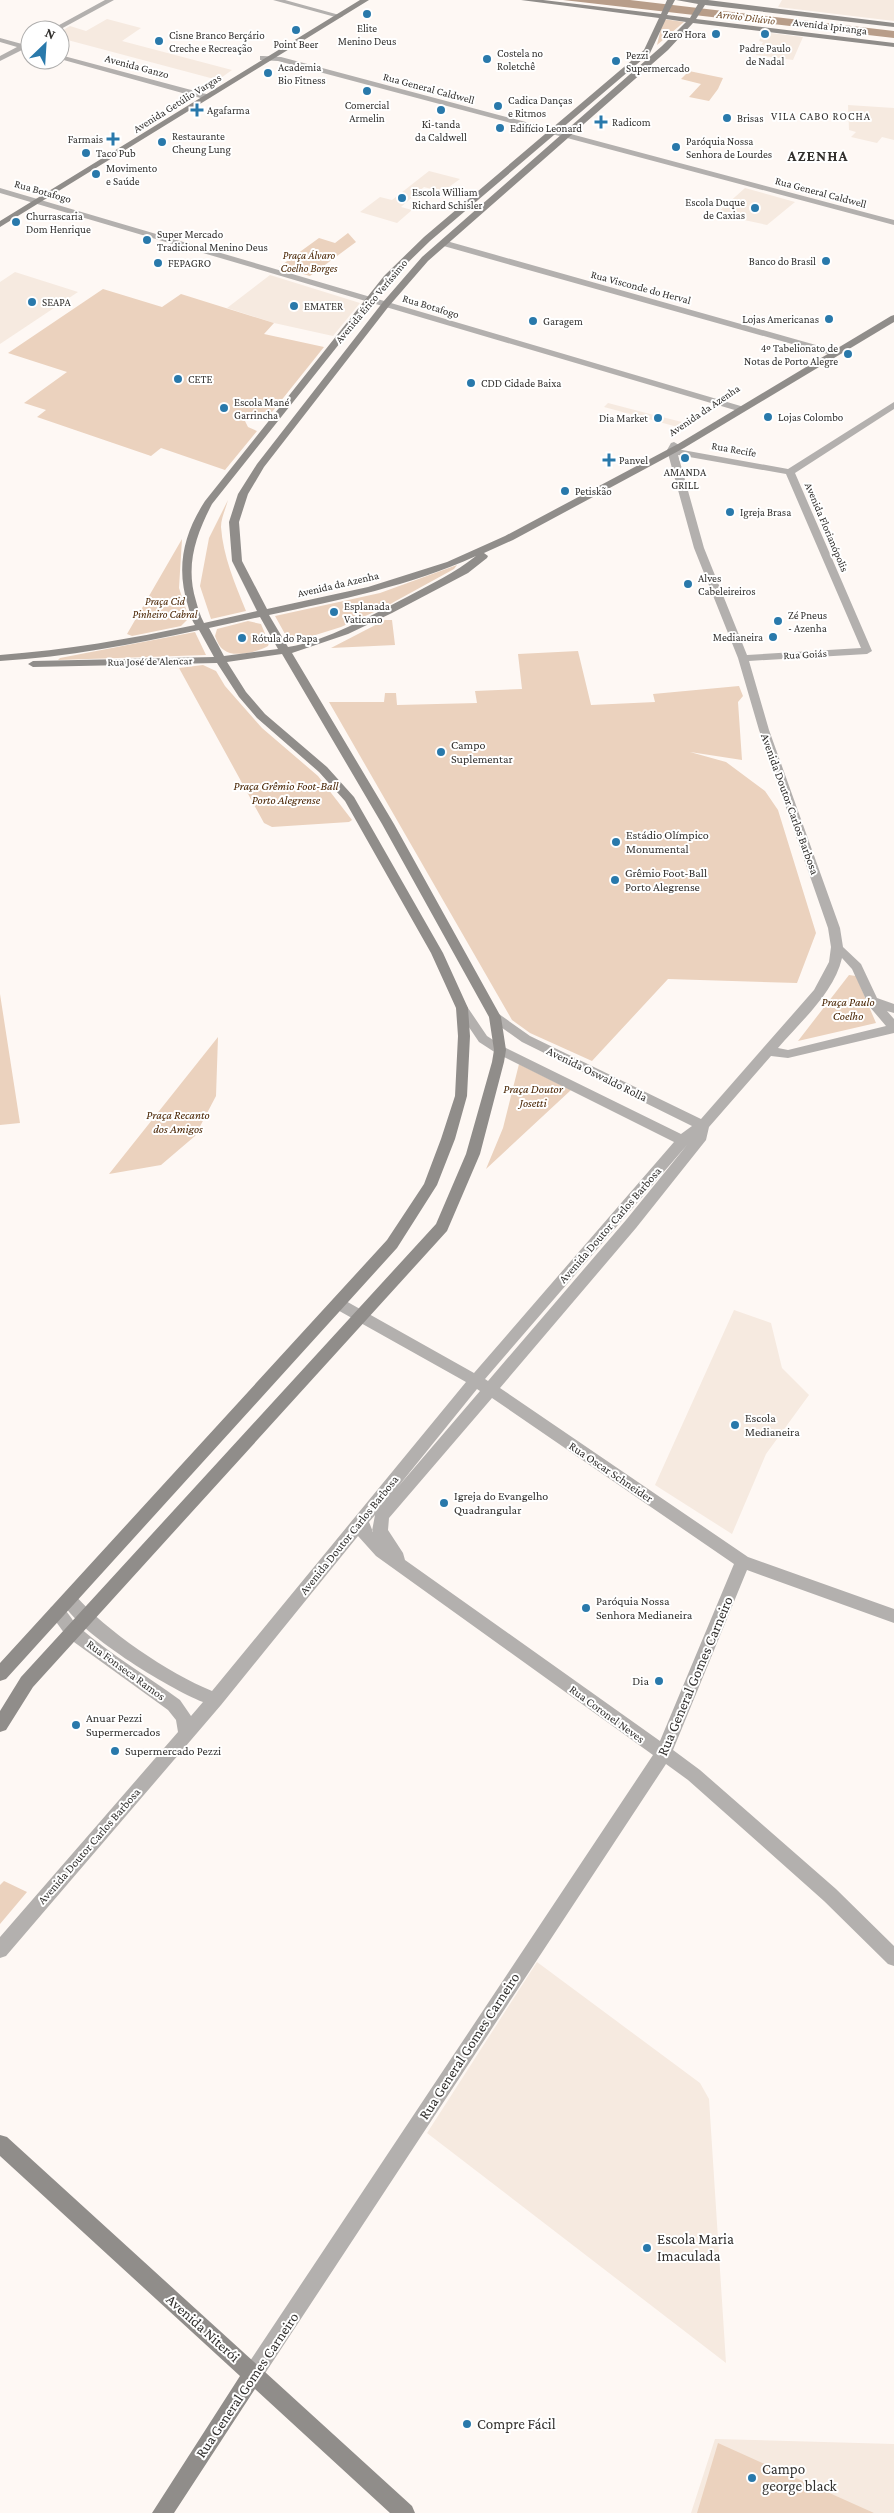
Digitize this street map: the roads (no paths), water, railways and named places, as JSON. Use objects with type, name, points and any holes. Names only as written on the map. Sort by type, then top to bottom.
[{"type":"main road","name":"Avenida Getúlio Vargas","points":[[0,219],[35,200],[270,58],[356,0]]},
{"type":"main road","name":"Avenida Getúlio Vargas","points":[[335,15],[365,0]]},
{"type":"main road","name":"Avenida Ipiranga","points":[[525,0],[664,14],[894,44]]},
{"type":"main road","name":"Avenida Ipiranga","points":[[680,0],[894,25]]},
{"type":"main road","name":"Avenida Érico Veríssimo","points":[[462,1008],[436,953],[350,800],[336,780],[273,727],[249,703],[219,660],[203,627],[198,621],[185,585],[186,563],[193,530],[208,503],[370,300],[410,254],[550,132],[647,51],[671,1]]},
{"type":"main road","name":"Avenida Érico Veríssimo","points":[[495,1017],[388,824],[263,614],[262,607],[237,561],[234,522],[243,494],[260,466],[386,304],[425,258],[658,54],[694,18],[706,2]]},
{"type":"main road","name":"Avenida Getúlio Vargas","points":[[0,225],[35,200]]},
{"type":"main road","name":"Avenida da Azenha","points":[[203,627],[404,581],[451,564],[501,542],[608,485],[741,409],[894,312]]},
{"type":"main road","name":"Avenida da Azenha","points":[[673,448],[729,406],[894,318]]},
{"type":"main road","name":"Avenida da Azenha","points":[[298,649],[344,632],[455,575],[501,542]]},
{"type":"main road","name":"Rua José de Alencar","points":[[0,658],[98,648],[203,627]]},
{"type":"main road","name":"Rua José de Alencar","points":[[0,666],[219,660],[298,649]]},
{"type":"main road","points":[[0,1674],[70,1600],[392,1244],[430,1185],[448,1139],[461,1096],[464,1036],[462,1008]]},
{"type":"main road","points":[[0,1725],[27,1682],[442,1227],[474,1154],[500,1050],[495,1017]]},
{"type":"main road","name":"Avenida Niterói","points":[[0,2144],[253,2374],[399,2511]]},
{"type":"main road","name":"Rua General Gomes Carneiro","points":[[162,2513],[253,2374]]},
{"type":"street","points":[[70,21],[110,0]]},
{"type":"street","points":[[278,0],[335,15]]},
{"type":"street","points":[[0,40],[20,46]]},
{"type":"street","points":[[0,45],[20,47]]},
{"type":"street","points":[[0,59],[20,49]]},
{"type":"street","name":"Rua General Caldwell","points":[[270,58],[894,223]]},
{"type":"street","name":"Avenida Ganzo","points":[[70,60],[198,101]]},
{"type":"street","name":"Avenida Ganzo","points":[[70,64],[107,72]]},
{"type":"street","name":"Rua Botafogo","points":[[0,190],[741,409]]},
{"type":"street","name":"Rua Visconde do Herval","points":[[443,243],[830,352]]},
{"type":"street","name":"Avenida Florianópolis","points":[[867,651],[790,472],[894,405]]},
{"type":"street","name":"Rua Recife","points":[[673,448],[790,472]]},
{"type":"street","name":"Avenida Doutor Carlos Barbosa","points":[[0,1950],[215,1700],[476,1380],[691,1132],[703,1126],[818,993],[833,970],[839,950],[823,896],[767,739],[743,658],[699,548],[674,463],[673,448]]},
{"type":"street","name":"Rua Goiás","points":[[743,658],[867,651]]},
{"type":"street","points":[[768,1051],[788,1054],[894,1028],[872,1001],[853,960],[839,950]]},
{"type":"street","points":[[872,1001],[894,1008]]},
{"type":"street","name":"Avenida Oswaldo Rolla","points":[[462,1008],[483,1039],[500,1050],[683,1141]]},
{"type":"street","name":"Avenida Oswaldo Rolla","points":[[495,1017],[526,1039],[703,1126]]},
{"type":"street","name":"Avenida Doutor Carlos Barbosa","points":[[402,1564],[380,1531],[382,1516],[689,1152],[701,1137],[703,1126]]},
{"type":"street","name":"Rua Oscar Schneider","points":[[339,1304],[476,1380],[743,1562],[894,1616]]},
{"type":"street","name":"Rua Coronel Neves","points":[[361,1520],[364,1533],[382,1551],[694,1775],[823,1888],[894,1958]]},
{"type":"street","name":"Rua General Gomes Carneiro","points":[[253,2374],[663,1754],[743,1562]]},
{"type":"street","name":"Rua Fonseca Ramos","points":[[70,1600],[86,1618],[187,1689],[215,1700]]},
{"type":"street","name":"Rua Fonseca Ramos","points":[[57,1612],[73,1632],[174,1705],[184,1717],[186,1734]]},
{"type":"water","name":"Arroio Dilúvio","points":[[563,0],[630,0],[894,31],[894,38]]},
{"type":"place","name":"Elite Menino Deus","points":[[367,14]]},
{"type":"place","name":"Point Beer","points":[[296,30]]},
{"type":"place","name":"Zero Hora","points":[[716,34]]},
{"type":"place","name":"Padre Paulo de Nadal","points":[[765,34]]},
{"type":"place","name":"Cisne Branco Berçário Creche e Recreação","points":[[159,41]]},
{"type":"place","name":"Costela no Roletchê","points":[[487,59]]},
{"type":"place","name":"Pezzi Supermercado","points":[[616,61]]},
{"type":"place","name":"Academia Bio Fitness","points":[[268,73]]},
{"type":"place","name":"Comercial Armelin","points":[[367,91]]},
{"type":"place","name":"Cadica Danças e Ritmos","points":[[498,106]]},
{"type":"place","name":"Agafarma","points":[[197,110]]},
{"type":"place","name":"Ki-tanda da Caldwell","points":[[441,110]]},
{"type":"place","name":"Brisas","points":[[727,118]]},
{"type":"place","name":"Radicom","points":[[601,122]]},
{"type":"place","name":"Edifício Leonard","points":[[500,128]]},
{"type":"place","name":"Farmais","points":[[113,139]]},
{"type":"place","name":"Restaurante Cheung Lung","points":[[162,142]]},
{"type":"place","name":"Paróquia Nossa Senhora de Lourdes","points":[[676,147]]},
{"type":"place","name":"Taco Pub","points":[[86,153]]},
{"type":"place","name":"Movimento e Saúde","points":[[96,174]]},
{"type":"place","name":"Escola William Richard Schisler","points":[[402,198]]},
{"type":"place","name":"Escola Duque de Caxias","points":[[755,208]]},
{"type":"place","name":"Churrascaria Dom Henrique","points":[[16,222]]},
{"type":"place","name":"Super Mercado Tradicional Menino Deus","points":[[147,240]]},
{"type":"place","name":"Banco do Brasil","points":[[826,261]]},
{"type":"place","name":"FEPAGRO","points":[[158,263]]},
{"type":"place","name":"SEAPA","points":[[32,302]]},
{"type":"place","name":"EMATER","points":[[294,306]]},
{"type":"place","name":"Lojas Americanas","points":[[829,319]]},
{"type":"place","name":"Garagem","points":[[533,321]]},
{"type":"place","name":"4º Tabelionato de Notas de Porto Alegre","points":[[848,354]]},
{"type":"place","name":"CETE","points":[[178,379]]},
{"type":"place","name":"CDD Cidade Baixa","points":[[471,383]]},
{"type":"place","name":"Escola Mané Garrincha","points":[[224,408]]},
{"type":"place","name":"Lojas Colombo","points":[[768,417]]},
{"type":"place","name":"Dia Market","points":[[658,418]]},
{"type":"place","name":"AMANDA GRILL","points":[[685,458]]},
{"type":"place","name":"Panvel","points":[[609,460]]},
{"type":"place","name":"Petiskão","points":[[565,491]]},
{"type":"place","name":"Igreja Brasa","points":[[730,512]]},
{"type":"place","name":"Alves Cabeleireiros","points":[[688,584]]},
{"type":"place","name":"Esplanada Vaticano","points":[[334,612]]},
{"type":"place","name":"Zé Pneus - Azenha","points":[[778,621]]},
{"type":"place","name":"Medianeira","points":[[773,637]]},
{"type":"place","name":"Rótula do Papa","points":[[242,638]]},
{"type":"place","name":"Campo Suplementar","points":[[441,752]]},
{"type":"place","name":"Estádio Olímpico Monumental","points":[[616,842]]},
{"type":"place","name":"Grêmio Foot-Ball Porto Alegrense","points":[[615,880]]},
{"type":"place","name":"Escola Medianeira","points":[[735,1425]]},
{"type":"place","name":"Igreja do Evangelho Quadrangular","points":[[444,1503]]},
{"type":"place","name":"Paróquia Nossa Senhora Medianeira","points":[[586,1608]]},
{"type":"place","name":"Dia","points":[[659,1681]]},
{"type":"place","name":"Anuar Pezzi Supermercados","points":[[76,1725]]},
{"type":"place","name":"Supermercado Pezzi","points":[[115,1751]]},
{"type":"place","name":"Escola Maria Imaculada","points":[[647,2248]]},
{"type":"place","name":"Compre Fácil","points":[[467,2424]]},
{"type":"place","name":"Campo george black","points":[[752,2478]]},
{"type":"district","name":"VILA CABO ROCHA","points":[[821,116]]},
{"type":"district","name":"AZENHA","points":[[818,156]]},
{"type":"park label","name":"Praça Álvaro Coelho Borges","points":[[309,261]]},
{"type":"park label","name":"Praça Cid Pinheiro Cabral","points":[[165,607]]},
{"type":"park label","name":"Praça Grêmio Foot-Ball Porto Alegrense","points":[[286,793]]},
{"type":"park label","name":"Praça Paulo Coelho","points":[[848,1009]]},
{"type":"park label","name":"Praça Doutor Josetti","points":[[533,1096]]},
{"type":"park label","name":"Praça Recanto dos Amigos","points":[[178,1122]]}]
